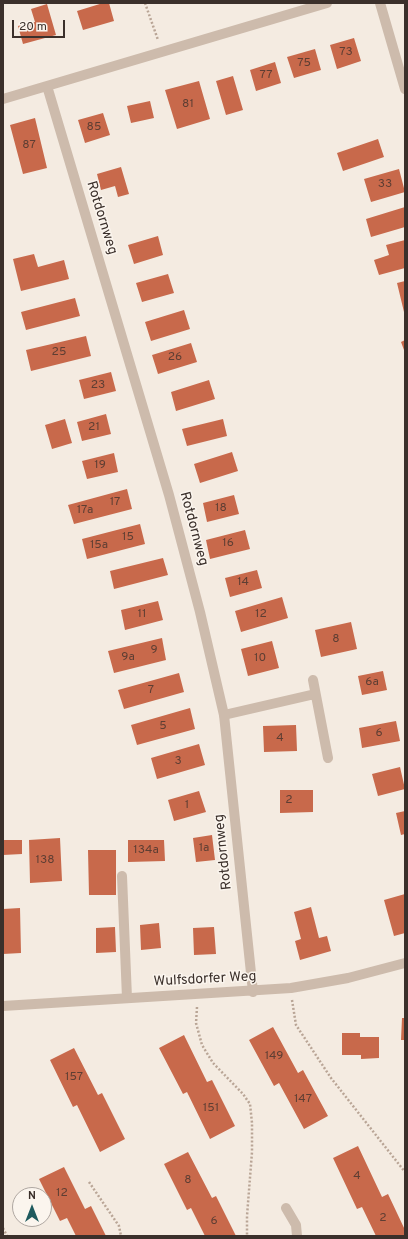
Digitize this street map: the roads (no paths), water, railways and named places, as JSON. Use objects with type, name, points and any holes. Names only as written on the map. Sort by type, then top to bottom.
[{"type":"street","points":[[3,99],[327,3]]},
{"type":"street","points":[[380,3],[405,89]]},
{"type":"street","name":"Rotdornweg","points":[[47,86],[169,495],[200,612],[224,715],[253,992]]},
{"type":"street","points":[[312,680],[328,758]]},
{"type":"street","points":[[224,715],[316,694]]},
{"type":"street","points":[[122,876],[127,998]]},
{"type":"street","name":"Wulfsdorfer Weg","points":[[3,1006],[253,992],[291,988],[348,978],[405,963]]},
{"type":"street","points":[[286,1208],[296,1225],[297,1236]]}]
